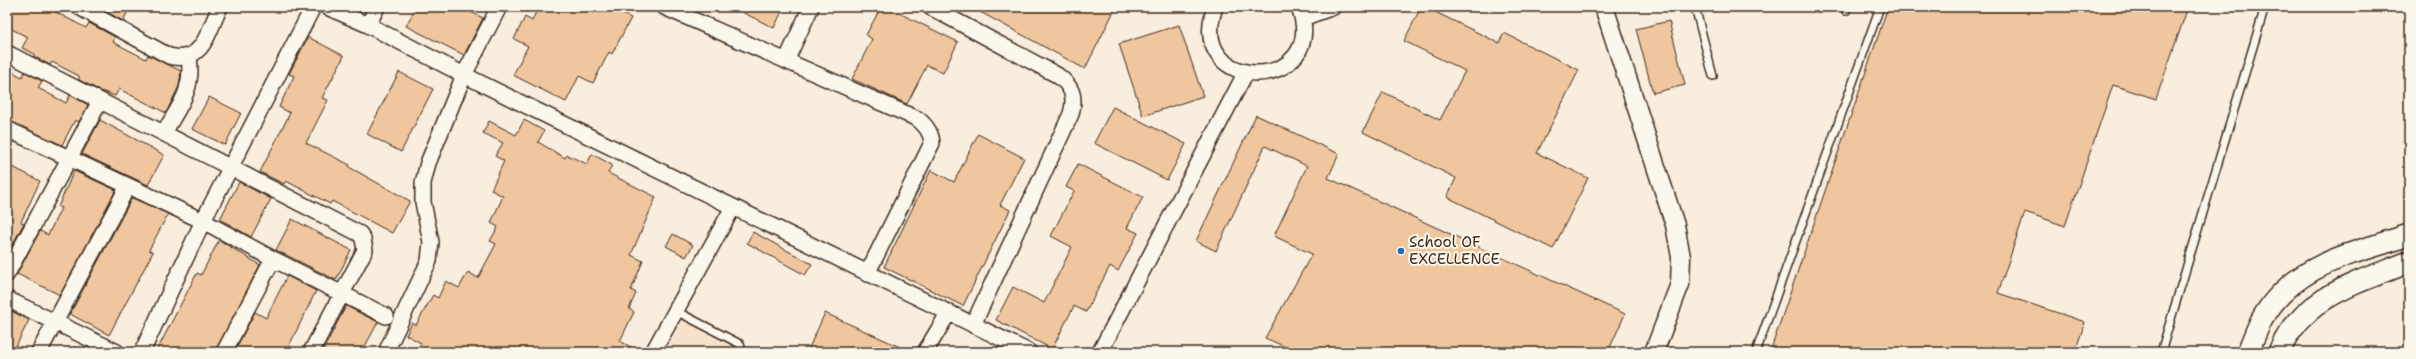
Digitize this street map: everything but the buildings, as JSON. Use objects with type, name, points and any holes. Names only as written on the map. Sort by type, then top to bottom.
[{"type":"main road","points":[[2248,352],[2261,321],[2280,295],[2298,278],[2319,266],[2409,235]]},
{"type":"main road","points":[[2279,352],[2301,319],[2318,302],[2340,290],[2409,262]]},
{"type":"street","points":[[79,7],[169,56],[180,59],[189,58],[198,52],[220,7]]},
{"type":"street","points":[[142,352],[203,221],[313,7]]},
{"type":"street","points":[[327,7],[368,25],[464,75],[867,274],[1030,352]]},
{"type":"street","points":[[368,25],[377,7]]},
{"type":"street","points":[[386,352],[429,261],[431,242],[422,202],[422,183],[428,163],[464,75],[499,7]]},
{"type":"street","points":[[664,7],[918,119],[932,135],[932,143],[928,152],[867,274]]},
{"type":"street","points":[[786,61],[811,7]]},
{"type":"street","points":[[930,7],[1057,75],[1067,83],[1073,93],[1074,102],[1071,114],[973,325]]},
{"type":"street","points":[[1215,7],[1210,21],[1210,35],[1214,48],[1222,60],[1232,68],[1245,74],[1259,75],[1272,72],[1284,66],[1294,57],[1301,45],[1304,32],[1301,13],[1333,7]]},
{"type":"street","points":[[1604,7],[1675,225],[1681,257],[1680,284],[1654,352]]},
{"type":"street","points":[[7,53],[360,234],[363,239],[365,250],[311,352]]},
{"type":"street","points":[[164,133],[189,84],[192,75],[189,58]]},
{"type":"street","points":[[1100,352],[1245,74]]},
{"type":"street","points":[[7,274],[71,158],[100,101]]},
{"type":"street","points":[[7,128],[203,221],[341,295],[386,316]]},
{"type":"street","points":[[39,352],[128,186]]},
{"type":"street","points":[[653,352],[733,207]]},
{"type":"street","points":[[224,352],[272,259]]},
{"type":"street","points":[[7,299],[117,352]]},
{"type":"street","points":[[925,352],[949,312]]},
{"type":"lane","points":[[1695,7],[1713,76]]},
{"type":"lane","points":[[1756,352],[1880,7]]},
{"type":"lane","points":[[2161,352],[2264,7]]},
{"type":"lane","points":[[676,311],[740,344],[742,352]]},
{"type":"shaded area","points":[[686,312],[739,338],[732,352],[666,352]]},
{"type":"place","name":"School OF EXCELLENCE","points":[[1401,251]]}]
